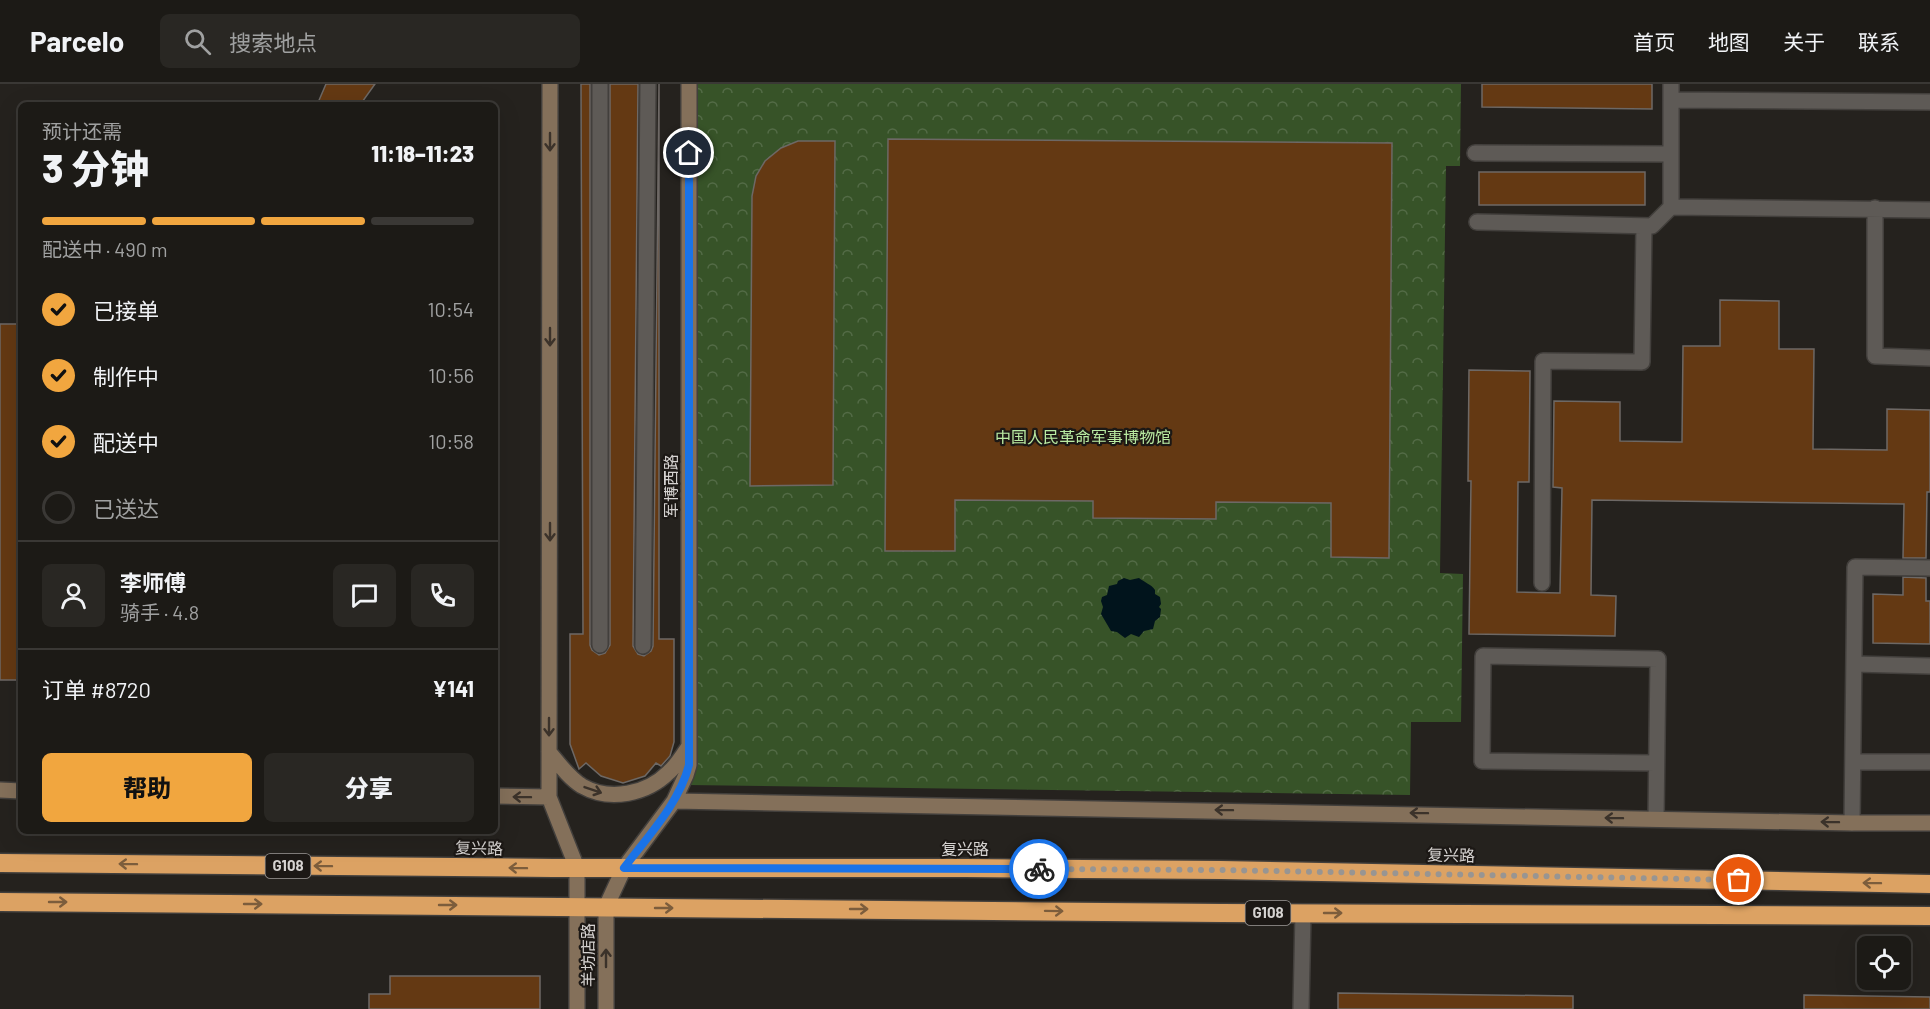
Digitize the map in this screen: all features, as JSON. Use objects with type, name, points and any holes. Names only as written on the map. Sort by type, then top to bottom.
[{"type":"highway","name":"复兴路","points":[[0,863],[1209,870],[1930,884]]},
{"type":"highway","name":"G108","points":[[0,902],[1930,916]]},
{"type":"street","points":[[550,84],[549,797],[577,868]]},
{"type":"street","points":[[600,84],[600,645]]},
{"type":"street","points":[[643,646],[648,84]]},
{"type":"street","name":"军博西路","points":[[624,868],[674,801],[689,765],[689,84]]},
{"type":"street","points":[[1477,222],[1652,226],[1671,207],[1671,92],[1930,102]]},
{"type":"street","points":[[1475,153],[1671,154]]},
{"type":"street","points":[[1671,207],[1930,210]]},
{"type":"street","points":[[1875,208],[1875,356],[1930,358]]},
{"type":"street","points":[[1542,583],[1543,361],[1642,362],[1644,226]]},
{"type":"street","points":[[1852,823],[1855,567],[1930,568]]},
{"type":"street","points":[[1656,763],[1482,761],[1483,656],[1658,659],[1656,819]]},
{"type":"street","points":[[1854,664],[1930,666]]},
{"type":"street","points":[[549,752],[582,786],[600,793],[626,794],[648,788],[668,773],[689,746]]},
{"type":"street","points":[[1853,762],[1930,762]]},
{"type":"street","points":[[0,790],[18,790]]},
{"type":"street","points":[[498,796],[549,797]]},
{"type":"street","points":[[674,801],[1930,823]]},
{"type":"street","name":"羊坊店路","points":[[577,868],[577,1009]]},
{"type":"street","name":"羊坊店路","points":[[606,1009],[606,907],[624,868]]},
{"type":"street","points":[[1301,1009],[1303,913]]},
{"type":"green space","name":"中国人民革命军事博物馆","points":[[698,84],[1461,84],[1460,166],[1446,166],[1440,573],[1463,574],[1461,722],[1411,722],[1410,795],[688,785]]},
{"type":"water","points":[[1124,578],[1130,580],[1139,578],[1152,587],[1155,594],[1160,597],[1160,617],[1155,621],[1153,629],[1144,631],[1139,637],[1131,634],[1125,638],[1111,631],[1101,614],[1102,597],[1107,595],[1109,586],[1117,584]]},
{"type":"building","points":[[326,84],[375,84],[362,102],[318,102]]},
{"type":"building","points":[[581,84],[590,84],[590,645],[592,650],[599,655],[605,653],[610,645],[610,84],[638,84],[633,646],[638,654],[644,656],[651,651],[653,646],[659,84],[659,639],[674,639],[674,742],[670,756],[661,766],[656,763],[645,776],[623,783],[601,776],[586,763],[579,769],[570,744],[570,634],[583,634]]},
{"type":"building","points":[[1482,84],[1652,84],[1652,109],[1482,107]]},
{"type":"building","name":"中国人民革命军事博物馆","points":[[888,139],[1392,143],[1389,558],[1331,557],[1331,503],[1216,502],[1216,519],[1093,518],[1093,501],[955,500],[955,551],[885,551]]},
{"type":"building","points":[[798,141],[835,141],[833,485],[750,486],[752,196],[756,176],[765,161],[781,148]]},
{"type":"building","points":[[1479,172],[1645,172],[1645,205],[1479,205]]},
{"type":"building","points":[[1720,300],[1779,301],[1779,349],[1814,349],[1813,449],[1887,450],[1887,409],[1930,410],[1930,492],[1927,492],[1926,558],[1903,558],[1904,504],[1592,500],[1591,595],[1616,596],[1615,636],[1469,634],[1471,481],[1468,481],[1469,370],[1530,371],[1529,482],[1518,482],[1517,592],[1560,593],[1562,488],[1553,487],[1554,401],[1620,402],[1620,441],[1682,442],[1683,346],[1720,346]]},
{"type":"building","points":[[0,324],[18,324],[18,680],[0,680]]},
{"type":"building","points":[[1903,577],[1926,578],[1926,601],[1930,601],[1930,644],[1873,643],[1873,594],[1903,595]]},
{"type":"building","points":[[390,976],[540,976],[540,1009],[369,1009],[369,994],[390,994]]},
{"type":"building","points":[[1338,993],[1573,996],[1573,1009],[1338,1009]]},
{"type":"building","points":[[1804,995],[1930,997],[1930,1009],[1804,1009]]},
{"type":"way so far","points":[[1039,869],[1221,870],[1739,880]]},
{"type":"route","points":[[689,153],[689,765],[674,801],[624,868],[1039,869]]}]
